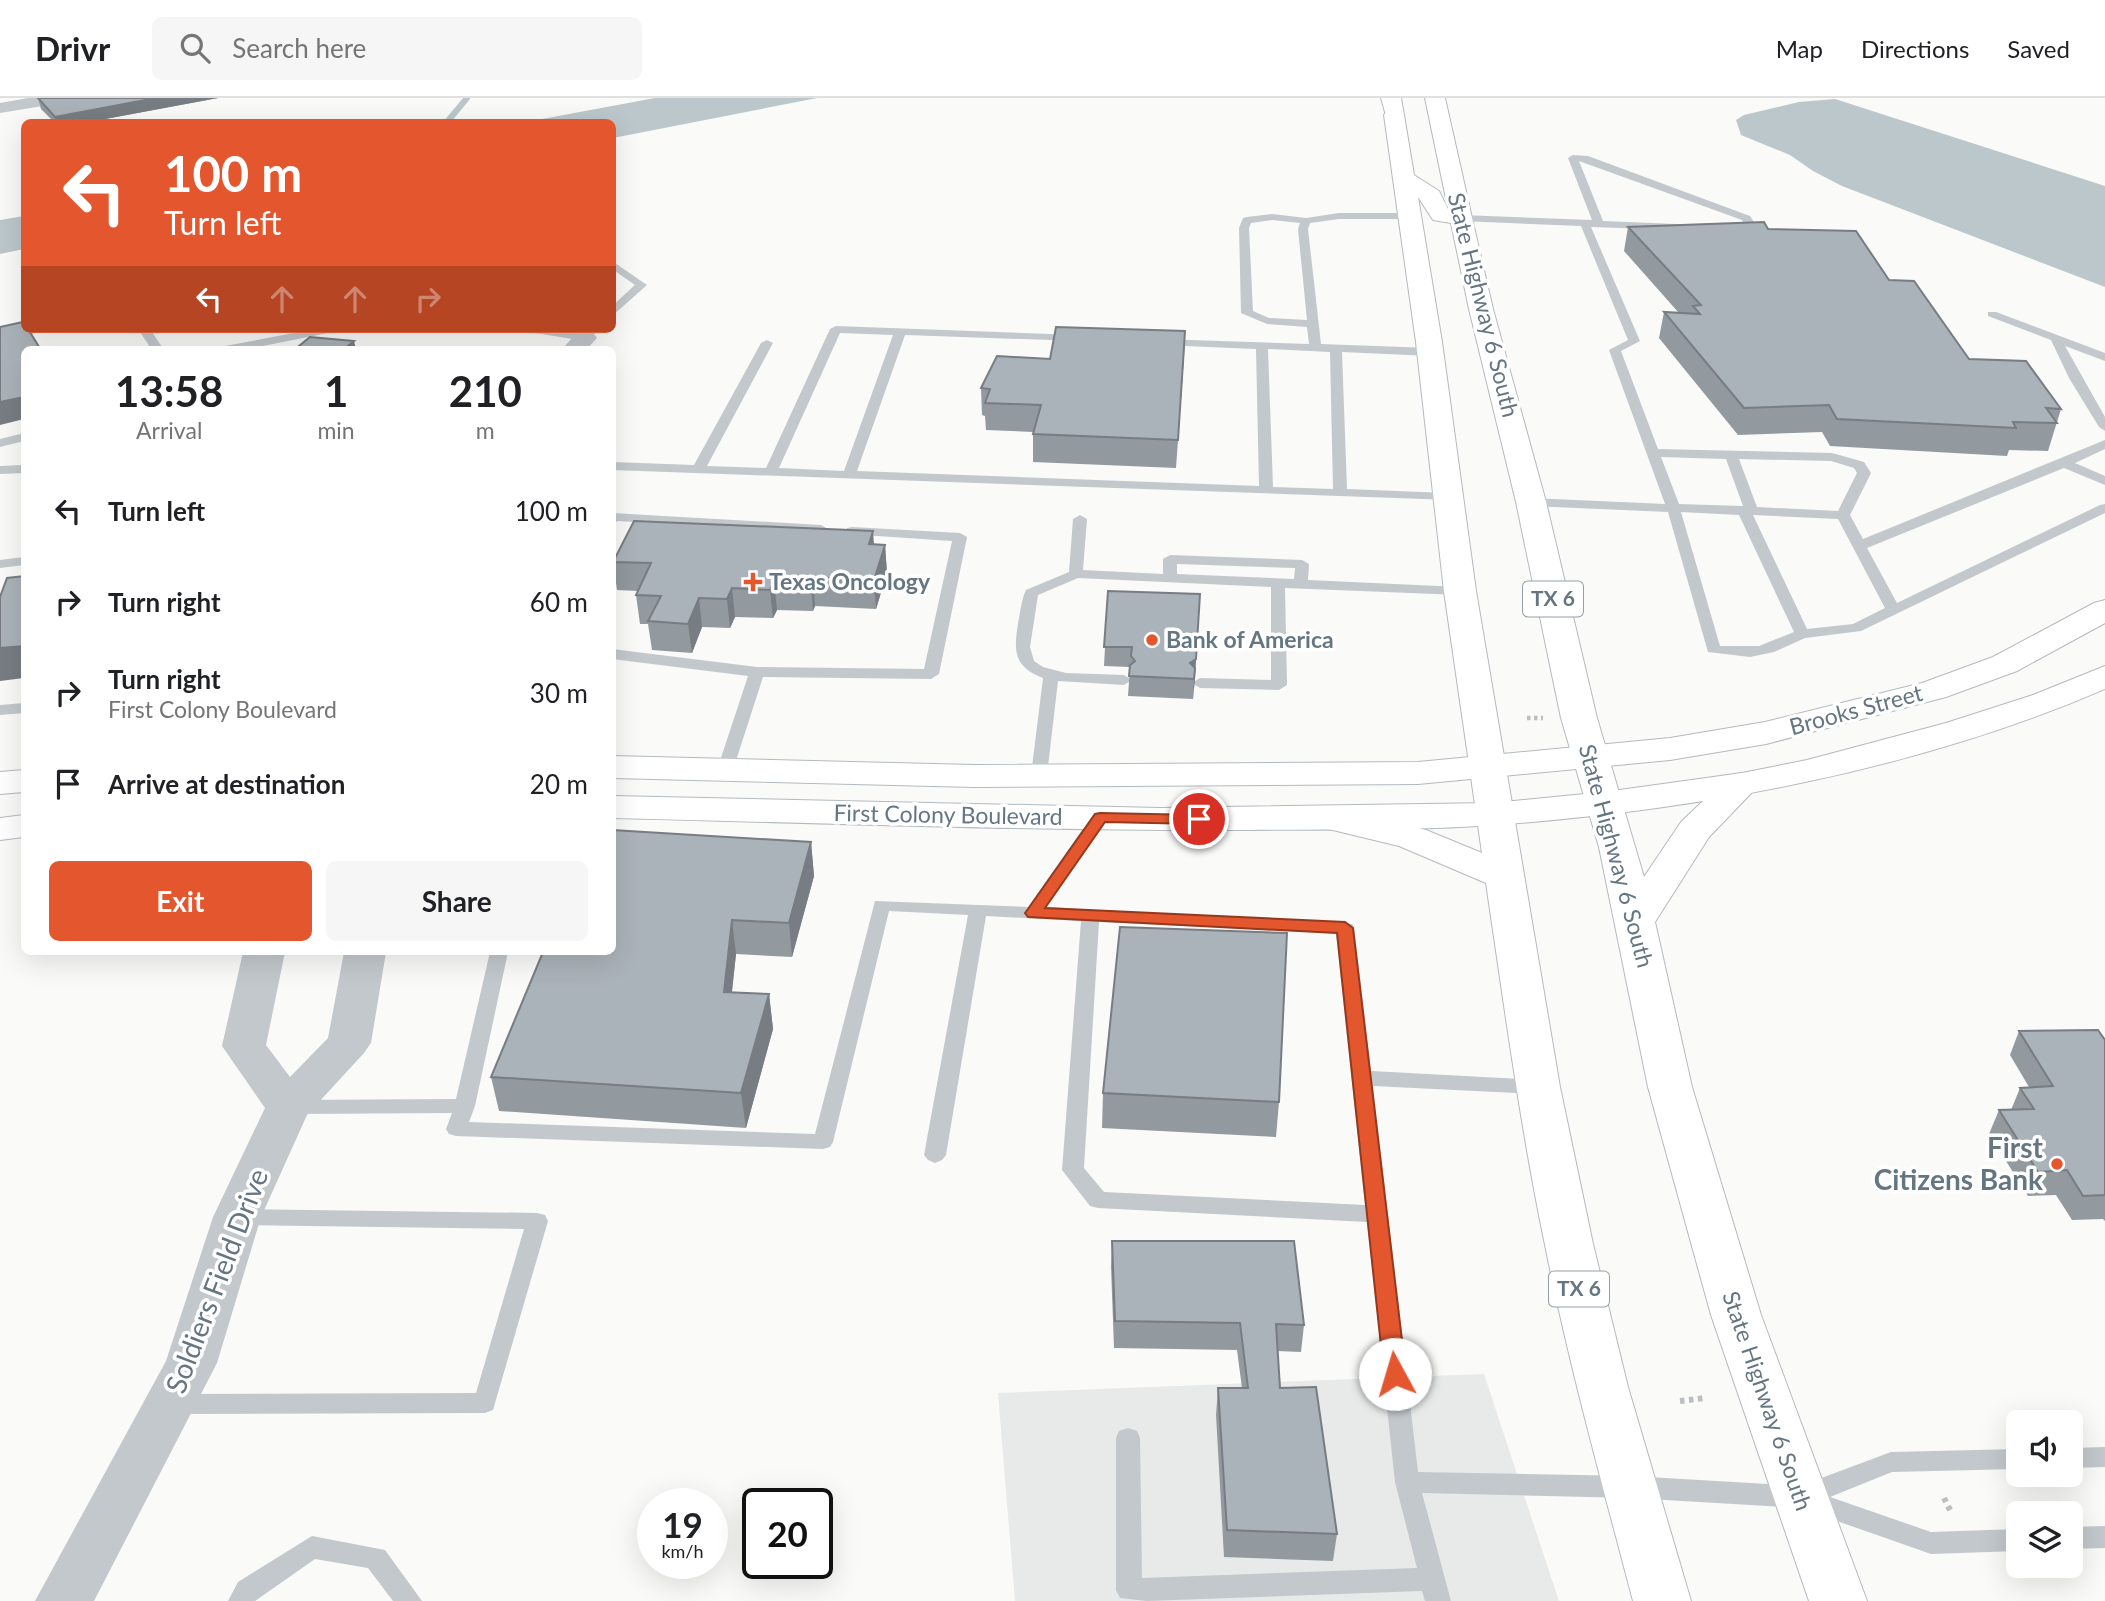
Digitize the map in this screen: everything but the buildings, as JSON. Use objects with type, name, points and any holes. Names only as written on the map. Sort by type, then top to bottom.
[{"type":"main road","name":"State Highway 6 South","points":[[1436,98],[1470,259],[1531,502],[1579,718],[1636,920],[1665,1067],[1736,1315],[1839,1601]]},
{"type":"main road","name":"TX 6","points":[[1393,106],[1430,352],[1446,497],[1502,875],[1538,1087],[1602,1387],[1662,1601]]},
{"type":"main road","points":[[1404,177],[1431,196],[1434,208],[1441,215],[1461,218]]},
{"type":"main road","points":[[1410,216],[1431,222],[1438,228],[1440,238],[1470,259]]},
{"type":"main road","name":"Brooks Street","points":[[1486,767],[1727,740],[1895,701],[2005,664],[2105,610]]},
{"type":"main road","name":"Brooks Street","points":[[1494,814],[1605,803],[1742,784],[1881,754],[2035,706],[2105,676]]},
{"type":"main road","name":"First Colony Boulevard","points":[[616,767],[1039,775],[1418,773],[1486,767]]},
{"type":"main road","points":[[0,783],[21,781]]},
{"type":"main road","points":[[1636,920],[1694,830],[1742,784]]},
{"type":"main road","name":"First Colony Boulevard","points":[[616,807],[1219,820],[1494,814]]},
{"type":"main road","points":[[1325,817],[1412,838],[1502,875]]},
{"type":"main road","points":[[0,829],[21,826]]},
{"type":"street","points":[[0,108],[61,98]]},
{"type":"street","points":[[263,955],[244,1046],[288,1107]]},
{"type":"street","name":"Soldiers Field Drive","points":[[64,1601],[191,1363],[237,1217],[288,1107],[349,1043],[364,955]]},
{"type":"lane","points":[[1728,229],[1754,229],[1746,218],[1586,158],[1573,158],[1592,224],[1634,341],[1615,351],[1673,507],[1713,649],[1743,655],[1775,647],[1802,634],[1856,628],[2105,508]]},
{"type":"lane","points":[[1312,324],[1267,321],[1247,313],[1244,228],[1247,219],[1272,217],[1307,222],[1339,216],[1410,216]]},
{"type":"lane","points":[[1461,218],[1689,227]]},
{"type":"lane","points":[[1307,222],[1303,229],[1315,347]]},
{"type":"lane","points":[[616,267],[642,285],[616,309]]},
{"type":"lane","points":[[1992,314],[2105,357]]},
{"type":"lane","points":[[771,472],[836,329],[1095,339]]},
{"type":"lane","points":[[849,475],[900,332]]},
{"type":"lane","points":[[0,339],[27,333]]},
{"type":"lane","points":[[246,346],[312,333]]},
{"type":"lane","points":[[551,333],[585,339]]},
{"type":"lane","points":[[2056,338],[2075,378],[2105,427]]},
{"type":"lane","points":[[1151,341],[1430,352]]},
{"type":"lane","points":[[698,470],[767,343]]},
{"type":"lane","points":[[1262,345],[1266,490]]},
{"type":"lane","points":[[1336,348],[1340,493]]},
{"type":"lane","points":[[0,443],[21,438]]},
{"type":"lane","points":[[1860,546],[2105,444]]},
{"type":"lane","points":[[1653,453],[1832,457],[1859,466],[1864,473],[1843,515]]},
{"type":"lane","points":[[1731,455],[1748,510],[1802,634]]},
{"type":"lane","points":[[2064,463],[2105,481]]},
{"type":"lane","points":[[616,466],[1446,497]]},
{"type":"lane","points":[[0,470],[21,469]]},
{"type":"lane","points":[[1531,502],[1843,515]]},
{"type":"lane","points":[[1843,515],[1893,610]]},
{"type":"lane","points":[[616,517],[960,537],[930,674],[757,672],[616,654]]},
{"type":"lane","points":[[1076,573],[1080,519]]},
{"type":"lane","points":[[1170,578],[1170,559],[1302,564],[1301,585]]},
{"type":"lane","points":[[0,564],[21,561]]},
{"type":"lane","points":[[1124,680],[1051,677],[1030,667],[1023,653],[1031,593],[1076,573],[1460,591]]},
{"type":"lane","points":[[1199,683],[1279,685],[1278,584]]},
{"type":"lane","points":[[725,770],[757,672]]},
{"type":"lane","points":[[1039,775],[1051,677]]},
{"type":"lane","points":[[0,710],[21,708]]},
{"type":"lane","points":[[1033,913],[1100,817]]},
{"type":"lane","points":[[498,955],[465,1106],[456,1129],[822,1142],[881,905],[1345,928],[1407,1482],[1435,1590],[1129,1590],[1128,1437]]},
{"type":"lane","points":[[935,1155],[978,910]]},
{"type":"lane","points":[[1090,917],[1073,1170],[1098,1200],[1377,1214]]},
{"type":"lane","points":[[1362,1078],[1538,1087]]},
{"type":"lane","points":[[288,1107],[465,1106]]},
{"type":"lane","points":[[169,1404],[485,1403],[537,1221],[237,1217]]},
{"type":"lane","points":[[2083,1458],[2105,1457]]},
{"type":"lane","points":[[1800,1497],[1891,1462],[2006,1459]]},
{"type":"lane","points":[[1407,1482],[1631,1487],[1800,1497],[1931,1543],[2006,1540]]},
{"type":"lane","points":[[2083,1538],[2105,1537]]},
{"type":"lane","points":[[241,1601],[247,1590],[312,1548],[376,1558],[409,1601]]},
{"type":"path","points":[[1527,718],[1547,718]]},
{"type":"path","points":[[1680,1401],[1705,1398]]},
{"type":"path","points":[[1944,1498],[1951,1512]]},
{"type":"shaded area","points":[[655,98],[817,98],[616,137],[616,119],[542,119]]},
{"type":"shaded area","points":[[1835,99],[2105,186],[2105,287],[1842,186],[1790,155],[1741,135],[1736,120],[1744,115],[1799,102]]},
{"type":"shaded area","points":[[21,216],[21,250],[0,254],[0,220]]},
{"type":"shaded area","points":[[1484,1374],[1559,1601],[1015,1601],[998,1393]]},
{"type":"waterway","points":[[450,119],[467,98]]},
{"type":"place","name":"Texas Oncology","points":[[753,582]]},
{"type":"place","name":"Bank of America","points":[[1152,640]]},
{"type":"place","name":"First Citizens Bank","points":[[2057,1164]]},
{"type":"route","points":[[1199,819],[1100,817],[1033,913],[1345,928],[1395,1374]]}]
